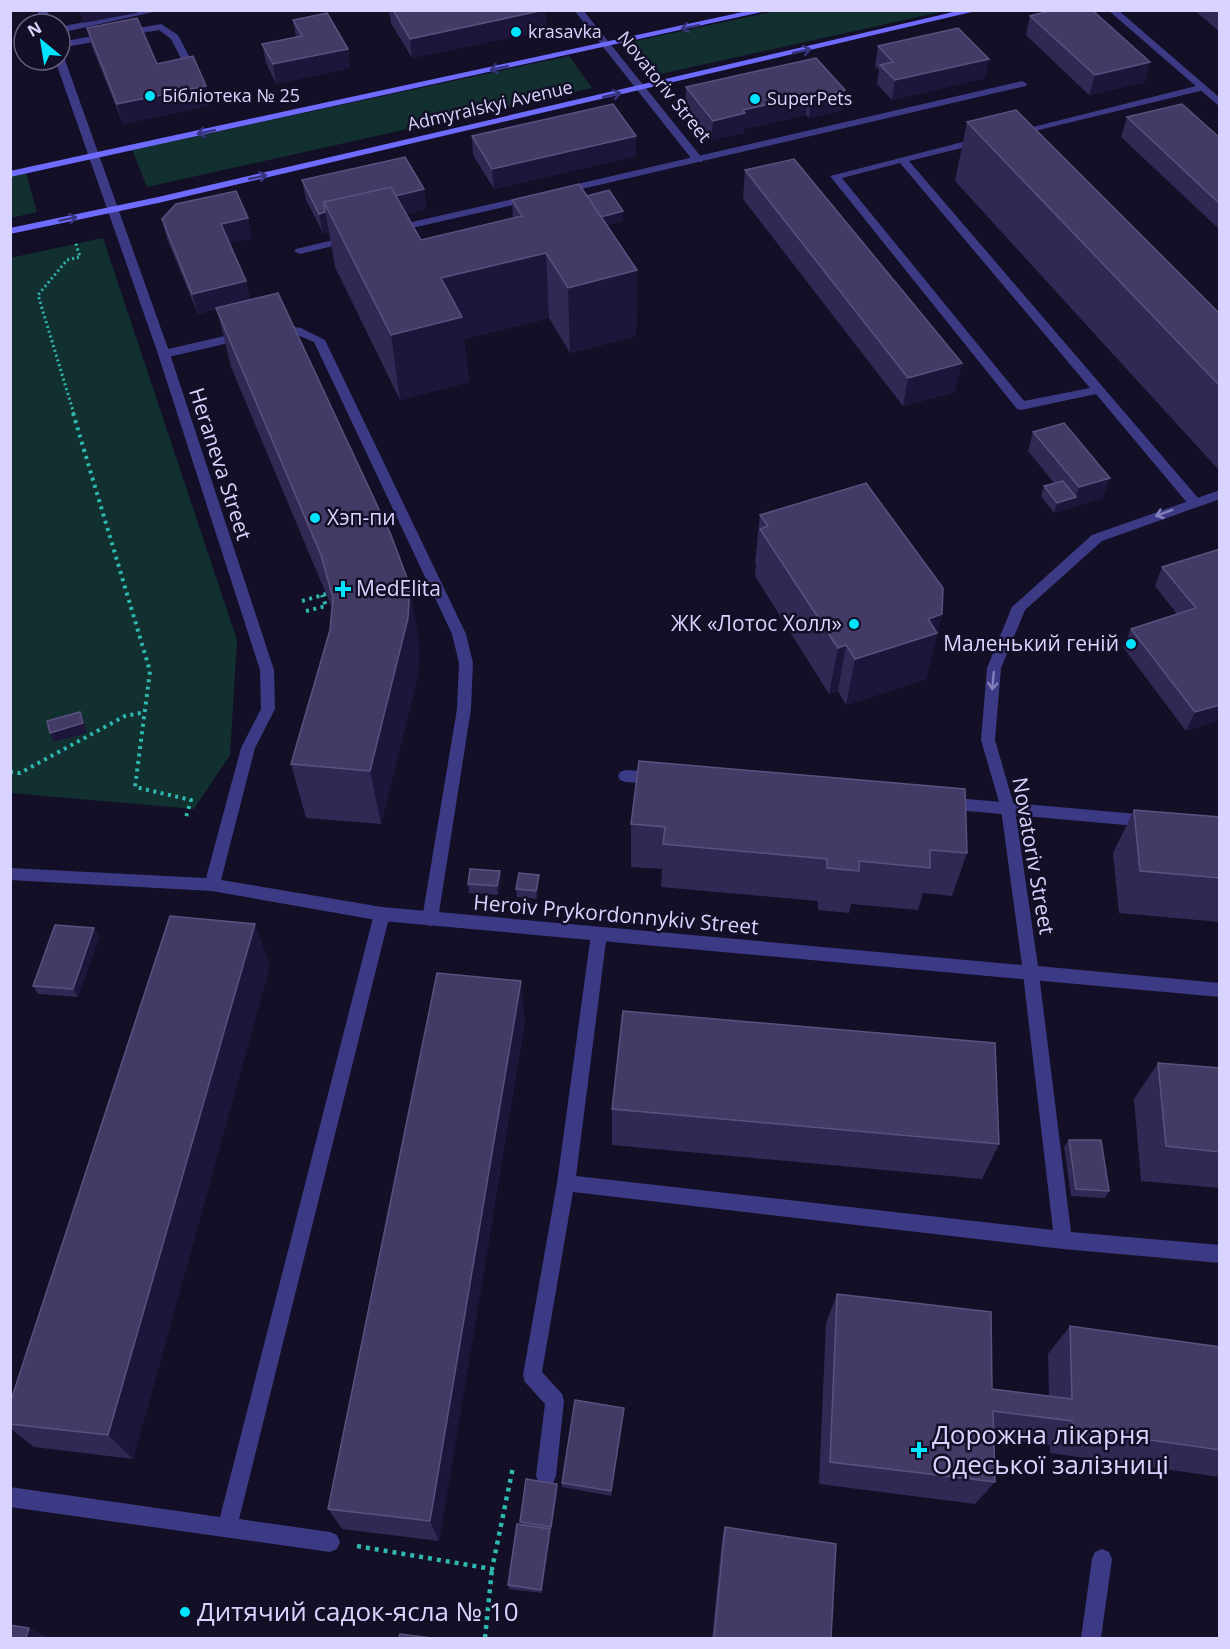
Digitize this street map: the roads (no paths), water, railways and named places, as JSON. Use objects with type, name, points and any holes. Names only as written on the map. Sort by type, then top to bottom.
[{"type":"main road","name":"Admyralskyi Avenue","points":[[10,174],[767,10]]},
{"type":"main road","name":"Admyralskyi Avenue","points":[[10,231],[114,210],[976,10]]},
{"type":"street","points":[[72,28],[158,10]]},
{"type":"street","name":"Novatoriv Street","points":[[578,10],[698,160]]},
{"type":"street","points":[[1112,10],[1220,104]]},
{"type":"street","points":[[72,43],[161,27],[175,37],[187,62]]},
{"type":"street","name":"Heraneva Street","points":[[64,72],[164,354],[267,670],[268,709],[248,748],[212,885]]},
{"type":"street","points":[[380,232],[1022,84]]},
{"type":"street","points":[[1097,390],[1021,406],[834,176],[1200,88]]},
{"type":"street","points":[[902,159],[1194,502],[1220,495]]},
{"type":"street","points":[[300,251],[357,238]]},
{"type":"street","points":[[164,354],[277,328],[297,331],[319,340],[459,634],[466,663],[464,709],[430,919]]},
{"type":"street","name":"Novatoriv Street","points":[[1063,1240],[1031,974],[1008,809],[988,740],[994,668],[1019,607],[1097,538],[1194,502]]},
{"type":"street","points":[[626,776],[673,780]]},
{"type":"street","points":[[924,801],[1161,822]]},
{"type":"street","name":"Heroiv Prykordonnykiv Street","points":[[10,874],[212,885],[382,914],[1220,990]]},
{"type":"street","points":[[227,1528],[382,914]]},
{"type":"street","points":[[546,1476],[555,1401],[532,1375],[566,1183],[599,934]]},
{"type":"street","points":[[566,1183],[1063,1240],[1220,1254]]},
{"type":"street","points":[[10,1497],[330,1542]]},
{"type":"street","points":[[1091,1638],[1102,1559]]},
{"type":"place","name":"krasavka","points":[[516,32]]},
{"type":"place","name":"Бібліотека № 25","points":[[150,96]]},
{"type":"place","name":"SuperPets","points":[[755,99]]},
{"type":"place","name":"Хэп-пи","points":[[315,518]]},
{"type":"place","name":"MedElita","points":[[343,589]]},
{"type":"place","name":"ЖК «Лотос Холл»","points":[[854,624]]},
{"type":"place","name":"Маленький геній","points":[[1131,644]]},
{"type":"place","name":"Дорожна лікарня Одеської залізниці","points":[[919,1450]]},
{"type":"place","name":"Дитячий садок-ясла № 10","points":[[185,1612]]}]
